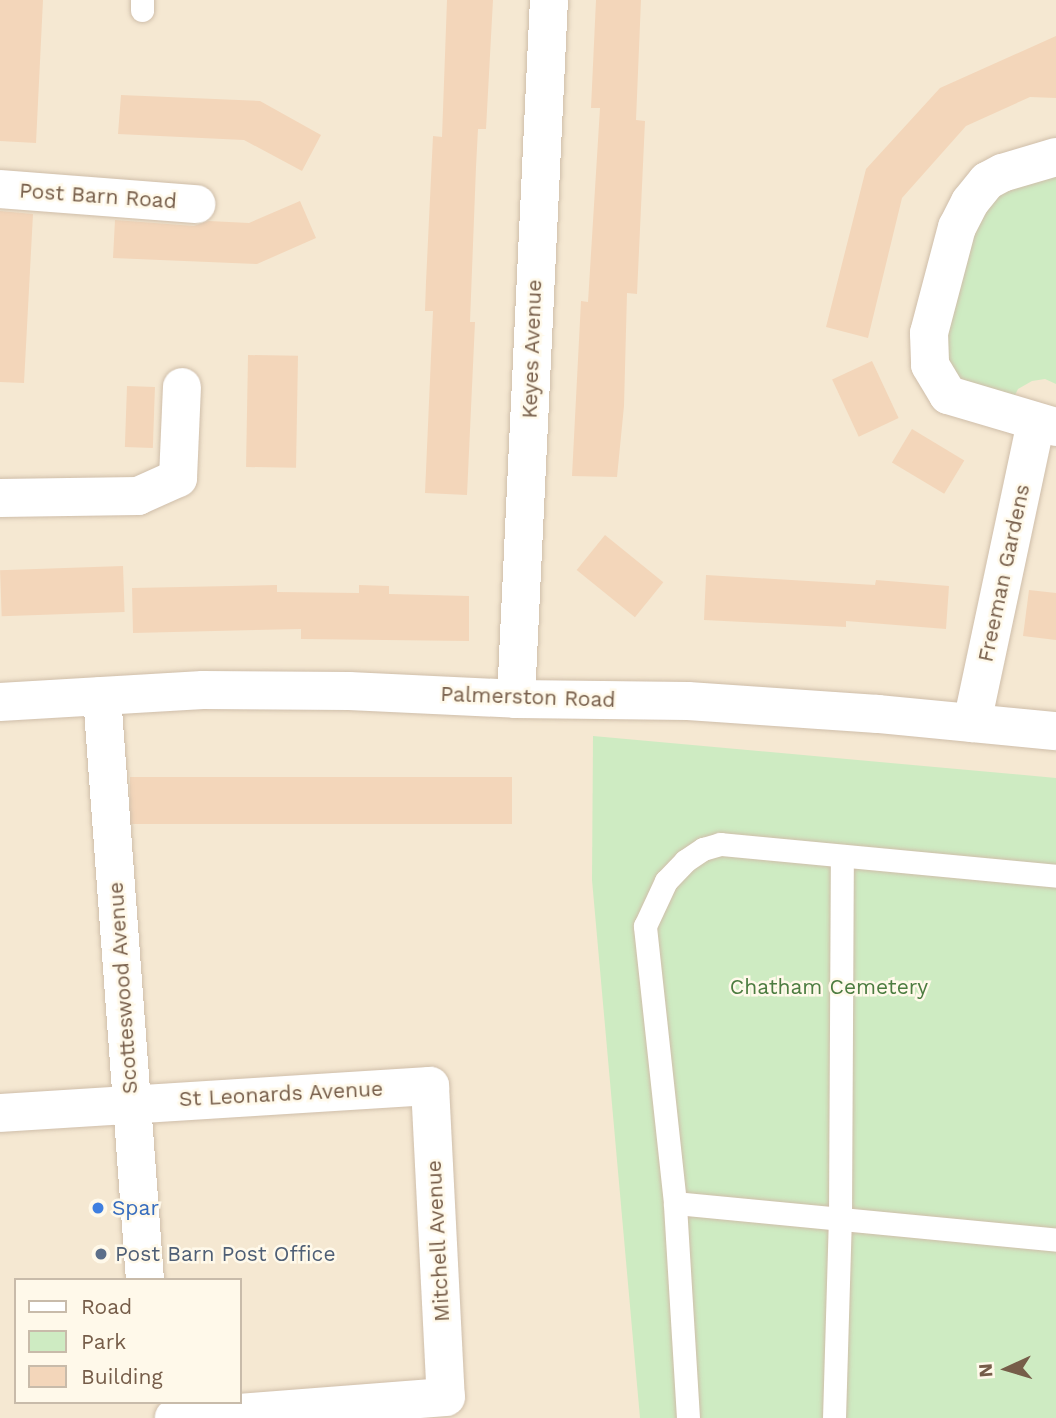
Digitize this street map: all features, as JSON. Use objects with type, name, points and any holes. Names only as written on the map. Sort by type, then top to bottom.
[{"type":"street","name":"Keyes Avenue","points":[[516,699],[549,0]]},
{"type":"street","name":"Freeman Gardens","points":[[972,723],[1046,425],[948,395],[930,365],[929,333],[957,227],[970,202],[987,181],[1002,173],[1056,157]]},
{"type":"street","name":"Post Barn Road","points":[[0,189],[196,204]]},
{"type":"street","points":[[0,498],[138,496],[178,478],[182,387]]},
{"type":"street","name":"Palmerston Road","points":[[0,702],[275,689],[516,699],[688,701],[1056,731]]},
{"type":"street","name":"Scotteswood Avenue","points":[[102,696],[145,1278]]},
{"type":"street","name":"St Leonards Avenue","points":[[0,1112],[430,1086]]},
{"type":"street","name":"Mitchell Avenue","points":[[174,1418],[446,1397],[430,1086]]},
{"type":"lane","points":[[688,1418],[675,1203],[645,926],[656,897],[685,861],[703,849],[720,844],[1056,876]]},
{"type":"lane","points":[[834,1418],[840,1218],[842,857]]},
{"type":"lane","points":[[675,1203],[1056,1240]]},
{"type":"shaded area","points":[[0,0],[1056,0],[1056,1418],[0,1418]]},
{"type":"green space","points":[[1056,168],[1056,384],[1045,379],[1032,381],[1018,389],[1012,401],[962,382],[954,373],[945,348],[974,221],[999,194]]},
{"type":"green space","name":"Chatham Cemetery","points":[[593,736],[1056,778],[1056,1418],[640,1418],[592,880]]},
{"type":"building","points":[[0,0],[43,0],[36,143],[0,141]]},
{"type":"building","points":[[447,0],[493,0],[486,129],[478,129],[476,167],[470,322],[475,322],[467,495],[425,493],[433,311],[425,311],[426,282],[433,136],[442,137]]},
{"type":"building","points":[[596,0],[641,0],[636,120],[645,121],[637,294],[627,293],[624,406],[617,477],[572,476],[581,301],[588,302],[600,108],[591,108]]},
{"type":"building","points":[[1056,36],[1056,98],[1030,97],[966,126],[902,198],[868,338],[826,327],[866,169],[940,88]]},
{"type":"building","points":[[121,95],[260,101],[321,135],[302,171],[244,140],[118,134]]},
{"type":"building","points":[[300,201],[316,238],[257,264],[113,258],[115,220],[194,226],[209,221],[249,223]]},
{"type":"building","points":[[0,211],[33,214],[24,383],[0,382]]},
{"type":"building","points":[[248,355],[298,356],[296,468],[246,467]]},
{"type":"building","points":[[872,361],[899,418],[859,437],[832,380]]},
{"type":"building","points":[[127,386],[155,387],[153,448],[125,447]]},
{"type":"building","points":[[912,429],[964,460],[944,494],[892,462]]},
{"type":"building","points":[[605,535],[663,582],[635,617],[577,570]]},
{"type":"building","points":[[123,566],[125,612],[2,616],[0,570]]},
{"type":"building","points":[[706,575],[875,585],[876,580],[949,586],[946,629],[846,621],[846,627],[704,620]]},
{"type":"building","points":[[277,585],[277,592],[359,593],[359,585],[389,586],[389,594],[469,596],[469,641],[301,639],[301,629],[133,633],[132,588]]},
{"type":"building","points":[[1029,590],[1056,593],[1056,640],[1023,636]]},
{"type":"building","points":[[130,777],[512,777],[512,824],[130,824]]},
{"type":"place","name":"Spar","points":[[98,1208]]},
{"type":"place","name":"Post Barn Post Office","points":[[101,1254]]}]
